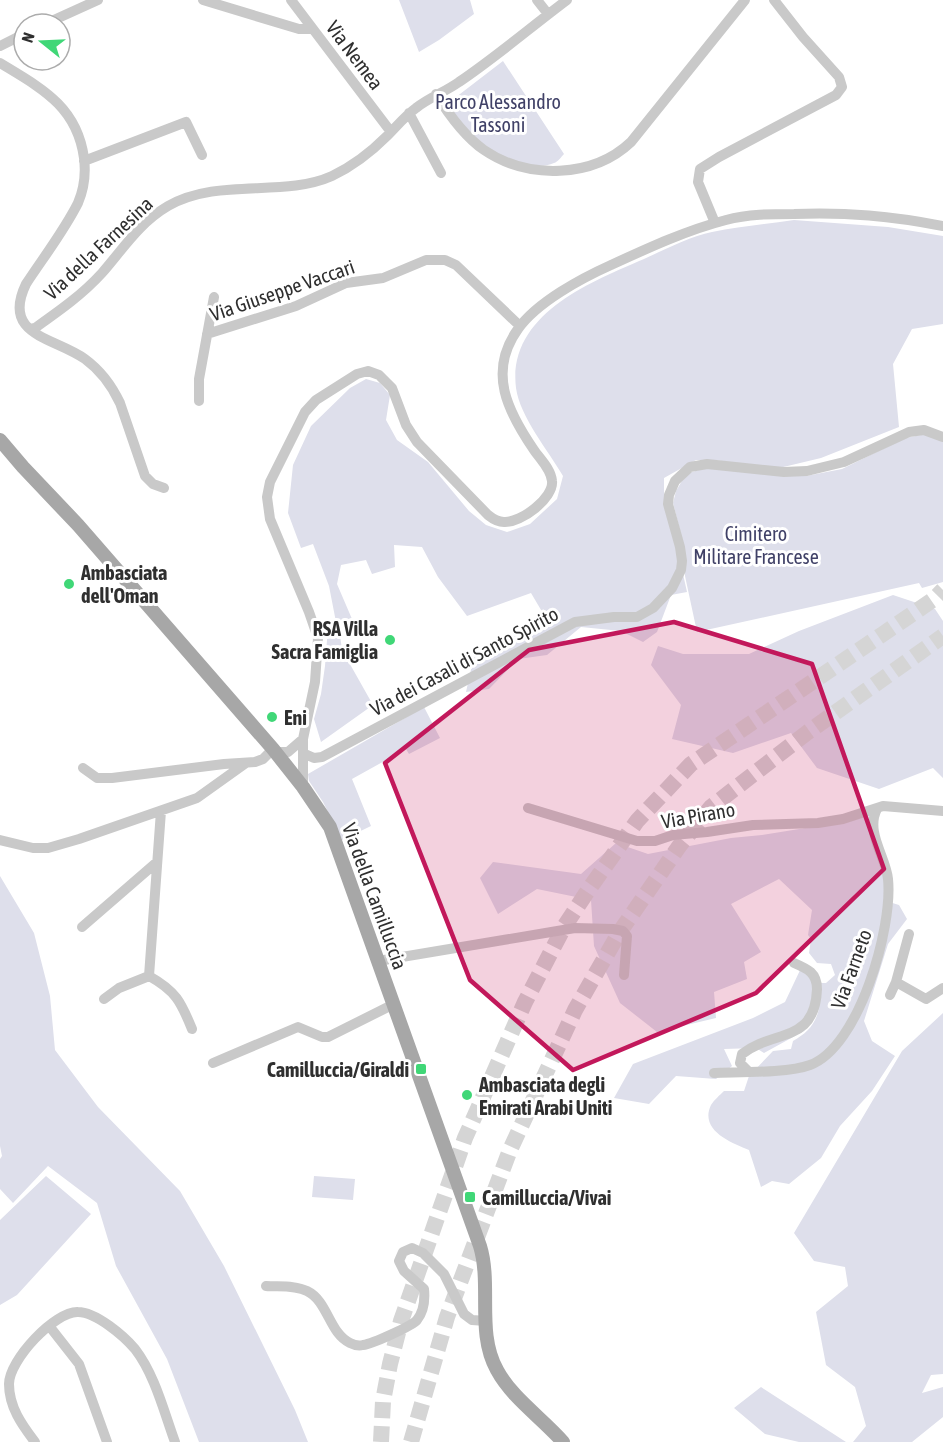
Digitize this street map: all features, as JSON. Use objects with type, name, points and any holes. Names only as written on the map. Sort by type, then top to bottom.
[{"type":"main road","name":"Via della Camilluccia","points":[[0,440],[78,525],[274,751],[326,819],[336,839],[364,924],[480,1246],[485,1283],[489,1351],[500,1376],[510,1389],[563,1442]]},
{"type":"street","points":[[72,12],[98,0]]},
{"type":"street","points":[[203,0],[299,29],[313,28]]},
{"type":"street","name":"Via Nemea","points":[[291,0],[391,132]]},
{"type":"street","points":[[537,0],[548,14]]},
{"type":"street","points":[[567,0],[466,77],[436,94],[457,124],[486,152],[502,160],[534,170],[581,170],[612,155],[631,142],[745,0]]},
{"type":"street","points":[[715,223],[698,182],[700,169],[836,94],[842,87],[839,77],[774,0]]},
{"type":"street","points":[[0,63],[45,92],[63,107],[79,135],[84,161],[84,180],[77,203],[26,284],[21,296],[20,313],[24,326],[37,337],[68,348],[98,371],[120,403],[145,476],[153,484],[164,489]]},
{"type":"street","name":"Via della Farnesina","points":[[30,329],[35,328],[78,296],[103,272],[139,228],[179,200],[216,191],[319,181],[333,176],[391,132],[409,113],[436,94]]},
{"type":"street","points":[[409,113],[441,173]]},
{"type":"street","points":[[84,161],[186,122],[202,154]]},
{"type":"street","points":[[303,787],[305,754],[303,739],[315,682],[318,638],[275,533],[267,504],[270,482],[300,421],[316,400],[350,377],[364,372],[379,375],[392,388],[411,434],[439,466],[492,518],[505,522],[519,519],[548,495],[552,482],[549,471],[513,416],[504,392],[504,361],[509,345],[520,326],[550,300],[597,271],[666,241],[715,223],[757,214],[838,213],[882,216],[943,226]]},
{"type":"street","name":"Via Giuseppe Vaccari","points":[[207,334],[301,304],[346,283],[383,278],[422,261],[434,259],[445,260],[456,265],[520,326]]},
{"type":"street","points":[[199,401],[200,379],[214,297]]},
{"type":"street","name":"Via dei Casali di Santo Spirito","points":[[305,754],[314,758],[322,756],[575,622],[614,617],[638,617],[653,608],[672,588],[681,570],[680,547],[668,501],[675,481],[690,467],[707,464],[784,472],[807,471],[844,462],[909,432],[924,430],[943,437]]},
{"type":"street","points":[[83,768],[93,777],[102,779],[246,763],[261,760],[274,751],[288,752],[303,739]]},
{"type":"street","points":[[0,840],[33,849],[48,848],[201,796],[246,763]]},
{"type":"street","name":"Via Pirano","points":[[528,808],[637,841],[655,841],[674,835],[753,825],[818,823],[843,819],[886,806],[943,811]]},
{"type":"street","name":"Via Farneto","points":[[714,1073],[802,1068],[818,1062],[835,1047],[853,1018],[876,964],[886,920],[889,883],[886,866],[874,831],[873,819],[877,809]]},
{"type":"street","points":[[149,976],[161,811]]},
{"type":"street","points":[[82,927],[157,862]]},
{"type":"street","points":[[378,961],[575,928],[614,929],[623,931],[627,936],[624,975]]},
{"type":"street","points":[[890,995],[896,982],[909,934]]},
{"type":"street","points":[[748,1071],[740,1063],[742,1054],[755,1045],[796,1031],[807,1022],[814,1010],[817,986],[814,975],[809,969],[794,963]]},
{"type":"street","points":[[104,999],[119,988],[149,976],[161,982],[178,998],[192,1029]]},
{"type":"street","points":[[896,982],[926,999],[943,988]]},
{"type":"street","points":[[213,1063],[298,1027],[322,1037],[328,1037],[394,1004]]},
{"type":"street","points":[[266,1286],[298,1288],[307,1291],[316,1298],[343,1339],[354,1345],[368,1344],[414,1323],[420,1315],[424,1299],[423,1289],[404,1271],[399,1261],[403,1252],[412,1248],[423,1253],[444,1274],[462,1313],[472,1320],[486,1321]]},
{"type":"street","points":[[35,1442],[25,1429],[12,1404],[10,1376],[27,1347],[69,1314],[81,1312],[117,1331],[133,1347],[144,1363],[175,1442]]},
{"type":"street","points":[[50,1327],[80,1364],[107,1442]]},
{"type":"street","points":[[24,1442],[25,1429]]},
{"type":"highlighted area","points":[[674,622],[812,664],[884,869],[756,993],[573,1070],[470,980],[385,763],[529,650]]},
{"type":"green space","points":[[399,0],[470,0],[474,14],[419,52]]},
{"type":"green space","name":"Parco Alessandro Tassoni","points":[[503,61],[564,154],[558,161],[546,165],[529,165],[495,153],[471,134],[447,104]]},
{"type":"green space","points":[[794,220],[888,227],[943,236],[943,324],[912,329],[893,364],[899,427],[821,458],[775,469],[715,460],[696,460],[664,478],[664,498],[687,592],[671,595],[657,632],[643,642],[621,631],[581,627],[547,655],[518,659],[489,689],[466,692],[474,656],[544,615],[531,593],[467,616],[438,577],[422,547],[394,545],[395,567],[372,574],[366,560],[341,565],[337,584],[355,626],[340,635],[342,650],[373,705],[321,742],[314,719],[321,694],[328,627],[336,622],[329,586],[313,544],[301,548],[288,513],[293,465],[311,426],[350,388],[366,379],[380,383],[390,395],[386,420],[397,440],[428,462],[469,511],[486,525],[507,532],[530,524],[557,499],[563,476],[529,422],[516,388],[517,362],[525,340],[538,321],[577,291],[687,240],[722,230]]},
{"type":"green space","name":"Cimitero Militare Francese","points":[[929,435],[943,442],[943,582],[922,588],[919,583],[697,632],[685,576],[683,542],[673,503],[676,491],[686,474],[705,468],[806,476],[842,469],[905,438]]},
{"type":"green space","points":[[893,595],[935,609],[943,621],[943,778],[933,768],[879,789],[817,768],[791,733],[733,753],[672,739],[681,705],[651,665],[658,646],[683,654],[749,654],[799,631]]},
{"type":"green space","points":[[424,707],[440,738],[409,754],[406,749],[352,779],[371,826],[342,840],[323,802],[309,781],[308,774]]},
{"type":"green space","points":[[871,815],[883,865],[886,901],[899,905],[907,919],[888,944],[864,1021],[872,1041],[895,1056],[872,1091],[840,1126],[821,1158],[789,1184],[772,1181],[761,1187],[749,1150],[719,1134],[709,1122],[708,1114],[712,1103],[724,1091],[744,1091],[749,1076],[773,1051],[791,1049],[793,1041],[813,1024],[819,1009],[804,1031],[764,1053],[756,1048],[724,1049],[732,1066],[716,1079],[676,1076],[649,1104],[614,1098],[633,1064],[753,1018],[785,1002],[802,966],[818,983],[826,983],[835,975],[831,964],[817,963],[809,953],[811,939],[808,935],[812,910],[779,879],[731,904],[761,952],[744,962],[747,979],[714,992],[716,1018],[657,1032],[620,1003],[594,946],[591,900],[537,889],[498,914],[480,878],[493,862],[581,874],[616,843],[648,854],[731,838],[849,821]]},
{"type":"green space","points":[[0,876],[34,933],[50,996],[55,1050],[98,1107],[180,1191],[224,1266],[295,1410],[308,1442],[199,1442],[167,1359],[116,1266],[97,1203],[48,1166],[13,1203],[0,1189],[0,1159],[2,1156],[0,1146]]},
{"type":"green space","points":[[943,1013],[943,1374],[931,1375],[922,1393],[943,1387],[943,1417],[912,1442],[853,1442],[866,1426],[855,1387],[826,1365],[816,1312],[848,1286],[845,1267],[814,1261],[794,1233],[902,1051]]},
{"type":"green space","points":[[46,1176],[91,1214],[17,1295],[0,1305],[0,1220]]},
{"type":"green space","points":[[314,1176],[355,1179],[353,1200],[312,1197]]},
{"type":"green space","points":[[761,1387],[846,1442],[799,1442],[765,1434],[734,1408]]},
{"type":"tunnel","points":[[381,1442],[383,1401],[401,1321],[465,1138],[525,1002],[564,927],[587,892],[637,821],[691,764],[934,599],[943,590]]},
{"type":"tunnel","points":[[411,1442],[447,1317],[510,1150],[575,1010],[619,933],[680,845],[711,807],[808,732],[943,636]]},
{"type":"place","name":"Ambasciata dell'Oman","points":[[69,584]]},
{"type":"place","name":"RSA Villa Sacra Famiglia","points":[[390,640]]},
{"type":"place","name":"Eni","points":[[272,717]]},
{"type":"place","name":"Camilluccia/Giraldi","points":[[421,1069]]},
{"type":"place","name":"Ambasciata degli Emirati Arabi Uniti","points":[[467,1095]]},
{"type":"place","name":"Camilluccia/Vivai","points":[[470,1197]]}]
